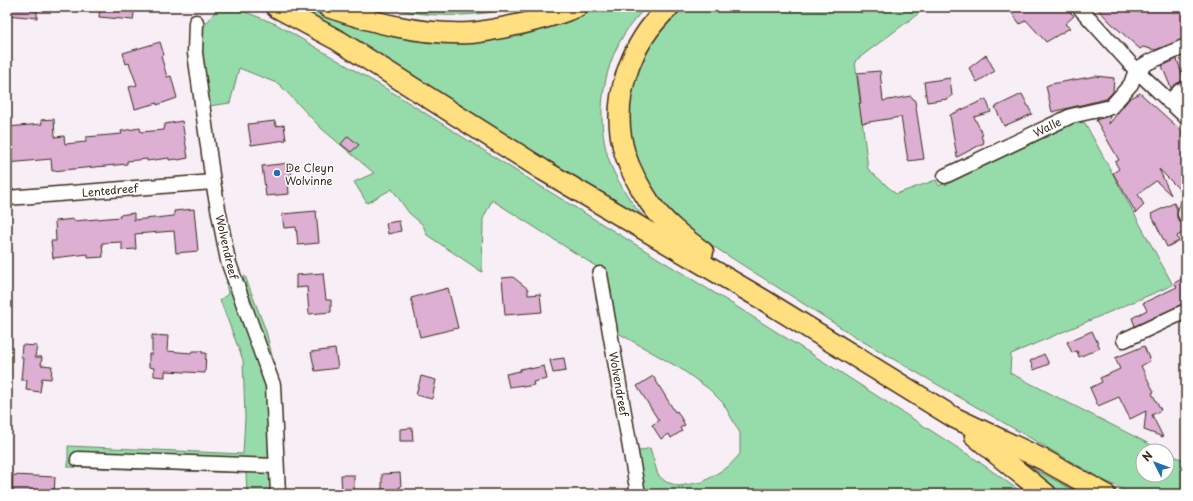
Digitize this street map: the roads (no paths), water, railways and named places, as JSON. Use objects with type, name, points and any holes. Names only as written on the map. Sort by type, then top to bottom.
[{"type":"highway","points":[[276,7],[339,41],[543,170],[762,299],[955,418],[1044,460],[1105,494]]},
{"type":"highway","points":[[336,9],[374,22],[400,28],[430,32],[470,33],[515,26],[576,7]]},
{"type":"highway","points":[[669,7],[647,32],[628,66],[623,83],[620,107],[621,131],[625,153],[633,173],[650,204],[686,240],[762,299]]},
{"type":"highway","points":[[955,418],[1046,494]]},
{"type":"street","points":[[1079,7],[1136,70],[1186,117]]},
{"type":"street","name":"Wolvendreef","points":[[196,22],[195,53],[213,182],[228,260],[273,384],[278,494]]},
{"type":"street","points":[[1136,70],[1149,62],[1186,46]]},
{"type":"street","name":"Walle","points":[[945,176],[1071,116],[1111,107],[1131,84],[1136,70]]},
{"type":"street","points":[[1169,102],[1180,91],[1186,88]]},
{"type":"street","name":"Lentedreef","points":[[7,198],[213,182]]},
{"type":"street","points":[[1186,208],[1186,216]]},
{"type":"street","name":"Wolvendreef","points":[[600,274],[638,494]]},
{"type":"street","points":[[1124,340],[1186,311]]},
{"type":"street","points":[[78,459],[276,466]]},
{"type":"place","name":"De Cleyn Wolvinne","points":[[277,173]]}]
